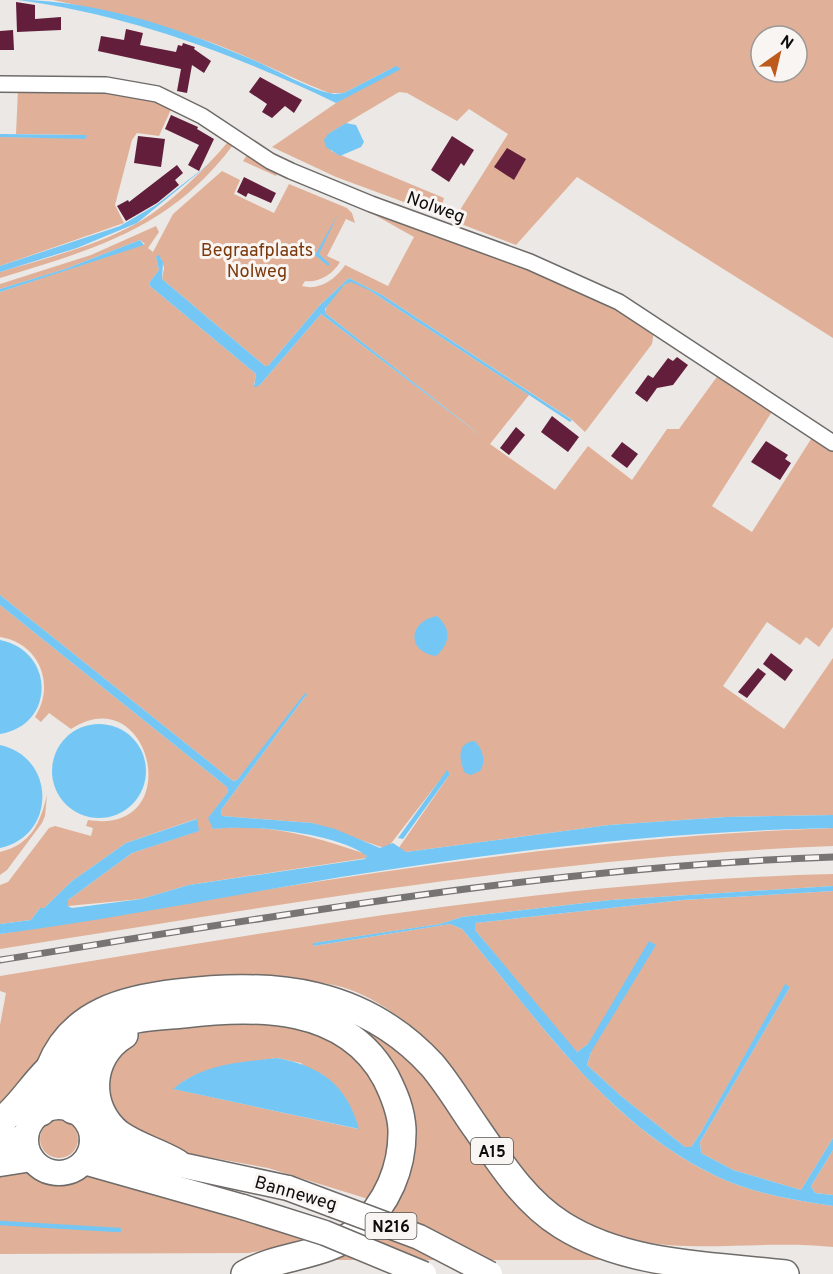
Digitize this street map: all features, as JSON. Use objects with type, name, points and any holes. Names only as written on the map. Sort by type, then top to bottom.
[{"type":"highway","name":"A15","points":[[41,1112],[50,1069],[66,1039],[83,1023],[104,1009],[131,1000],[225,989],[280,990],[324,997],[364,1013],[384,1024],[419,1052],[446,1084],[523,1191],[560,1223],[598,1244],[618,1251],[662,1259],[785,1274]]},
{"type":"highway","points":[[73,1110],[69,1091],[71,1078],[87,1046],[112,1027],[166,1016],[237,1010],[272,1010],[316,1019],[336,1028],[368,1052],[380,1067],[397,1102],[401,1124],[400,1161],[388,1190],[368,1220],[338,1242],[264,1263],[245,1274]]},
{"type":"highway","points":[[166,1016],[122,1036],[110,1046],[99,1064],[95,1084],[101,1112],[112,1127],[124,1137],[177,1163]]},
{"type":"highway","name":"A15","points":[[0,1122],[19,1106],[34,1084],[50,1069]]},
{"type":"main road","points":[[57,1107],[73,1110],[88,1123],[88,1152],[75,1169],[57,1173],[46,1170],[29,1148],[31,1122],[41,1112],[57,1107]]},
{"type":"main road","points":[[0,1145],[29,1148]]},
{"type":"main road","points":[[0,1164],[29,1148]]},
{"type":"main road","name":"Banneweg","points":[[88,1152],[177,1163],[288,1188],[335,1203],[419,1237],[490,1274]]},
{"type":"main road","name":"Banneweg","points":[[88,1152],[243,1207],[325,1233],[424,1274]]},
{"type":"street","name":"Nolweg","points":[[0,84],[106,85],[157,94],[202,116],[270,161],[291,171],[372,205],[530,262],[619,302],[833,444]]},
{"type":"green space","points":[[53,0],[833,0],[833,338],[577,177],[516,245],[453,221],[508,134],[469,109],[457,121],[407,93],[399,92],[328,134],[331,151],[444,198],[439,215],[336,177],[272,147],[336,103],[396,66],[344,93],[329,93],[210,42],[112,13]]},
{"type":"green space","points":[[18,89],[115,91],[173,105],[159,136],[137,133],[132,140],[115,205],[124,223],[0,266],[0,137],[86,138],[86,135],[16,134]]},
{"type":"green space","points":[[210,129],[233,145],[184,197],[129,232],[68,257],[0,278],[0,272],[89,245],[151,215],[186,186],[227,143],[208,130]]},
{"type":"green space","points":[[247,155],[278,171],[276,176],[243,161]]},
{"type":"green space","name":"Begraafplaats Nolweg","points":[[222,171],[240,180],[234,194],[274,213],[289,184],[347,208],[352,213],[355,223],[346,219],[327,256],[340,262],[330,274],[315,281],[305,281],[302,286],[315,287],[326,283],[345,265],[388,286],[414,237],[373,214],[374,211],[592,294],[654,331],[652,344],[585,432],[571,419],[382,295],[349,278],[319,306],[268,366],[265,366],[162,279],[164,268],[161,258],[156,257],[159,270],[149,283],[150,286],[256,374],[254,385],[259,386],[321,314],[484,438],[325,313],[335,294],[344,285],[352,282],[369,290],[529,395],[490,444],[555,490],[588,446],[632,480],[667,429],[679,429],[719,374],[773,410],[712,506],[752,532],[813,436],[833,450],[833,627],[819,647],[806,637],[800,645],[767,622],[723,686],[784,729],[833,658],[833,815],[726,817],[609,825],[406,852],[398,849],[450,774],[447,771],[389,846],[384,848],[312,823],[222,816],[221,810],[307,694],[237,780],[233,781],[0,595],[0,292],[145,244],[140,240],[65,269],[0,289],[0,284],[91,255],[156,226],[159,232],[148,248],[153,252],[173,214]]},
{"type":"green space","points":[[0,605],[227,787],[228,792],[210,816],[213,829],[233,827],[291,832],[366,854],[367,858],[189,885],[141,899],[68,906],[68,900],[132,853],[198,831],[196,819],[126,843],[72,881],[44,908],[40,908],[31,920],[0,924],[0,885],[8,882],[49,828],[55,826],[91,836],[93,828],[86,826],[88,820],[119,819],[139,805],[148,785],[147,761],[138,739],[121,724],[99,719],[71,729],[49,713],[41,722],[35,717],[44,691],[40,667],[25,647],[0,637]]},
{"type":"green space","points":[[47,795],[42,823],[7,870],[0,875],[0,852],[20,844],[33,831]]},
{"type":"green space","points":[[833,828],[833,846],[727,852],[519,872],[312,900],[0,949],[0,934],[311,882],[624,842],[728,833]]},
{"type":"green space","points":[[833,874],[833,886],[611,900],[462,917],[440,924],[314,943],[313,946],[450,924],[462,929],[577,1068],[642,1129],[678,1155],[732,1183],[775,1196],[833,1206],[833,1247],[668,1245],[636,1241],[605,1232],[573,1217],[530,1181],[512,1159],[449,1064],[430,1043],[401,1018],[366,996],[342,987],[316,982],[284,978],[211,977],[139,984],[109,993],[86,1004],[68,1019],[29,1080],[0,1114],[0,1025],[6,993],[0,991],[0,976],[311,926],[519,897],[728,879]]},
{"type":"green space","points":[[833,891],[833,1138],[801,1190],[733,1170],[701,1153],[700,1142],[790,987],[785,985],[701,1132],[691,1147],[685,1147],[621,1096],[587,1065],[591,1052],[588,1044],[577,1052],[573,1049],[475,930],[475,923],[683,900]]},
{"type":"green space","points":[[283,995],[395,1039],[494,1164],[626,1260],[317,1260],[395,1190],[382,1061],[243,1003]]},
{"type":"green space","points":[[218,1019],[269,1020],[334,1039],[360,1061],[373,1079],[389,1123],[391,1146],[383,1173],[368,1199],[268,1168],[174,1151],[121,1126],[102,1076],[128,1039],[145,1032]],"holes":[[[277,1058],[301,1063],[358,1129],[174,1089],[195,1075],[236,1064]]]},
{"type":"green space","points":[[59,1120],[73,1125],[78,1139],[73,1153],[59,1158],[45,1153],[40,1139],[45,1125]]},
{"type":"green space","points":[[833,1150],[833,1195],[815,1193],[811,1186]]},
{"type":"green space","points":[[0,1171],[31,1172],[58,1178],[95,1174],[313,1240],[249,1253],[0,1254]]},
{"type":"water","points":[[18,0],[76,5],[134,17],[191,35],[256,61],[313,88],[334,94],[344,93],[396,66],[401,69],[336,103],[259,68],[141,26],[60,7]]},
{"type":"water","points":[[346,123],[356,125],[364,142],[361,147],[340,156],[326,147],[324,140],[328,134]]},
{"type":"water","points":[[0,134],[87,136],[85,139],[0,137]]},
{"type":"water","points":[[214,160],[137,223],[77,248],[0,272],[0,266],[120,226],[156,205]]},
{"type":"water","points":[[338,214],[319,254],[330,264],[328,266],[315,255]]},
{"type":"water","points":[[140,240],[144,245],[0,292],[0,289],[65,269]]},
{"type":"water","points":[[159,255],[163,262],[162,279],[265,366],[268,366],[319,306],[349,278],[382,295],[572,420],[570,422],[369,290],[351,282],[344,285],[325,309],[325,313],[484,438],[321,314],[259,386],[254,387],[256,374],[150,286],[149,283],[159,270],[156,257]]},
{"type":"water","points":[[0,595],[233,781],[237,780],[305,693],[307,694],[221,810],[222,816],[312,823],[335,829],[380,848],[393,843],[406,852],[609,825],[726,817],[833,815],[833,828],[710,833],[525,851],[341,877],[0,934],[0,924],[31,920],[40,908],[44,908],[72,881],[126,843],[197,819],[199,831],[132,853],[68,900],[68,906],[72,908],[141,899],[189,885],[365,859],[367,856],[335,841],[293,832],[249,828],[213,829],[208,818],[228,792],[227,787],[0,605]]},
{"type":"water","points":[[437,616],[445,625],[447,641],[436,656],[419,649],[414,636],[420,624]]},
{"type":"water","points":[[0,640],[18,647],[31,658],[39,672],[42,688],[39,703],[31,717],[18,728],[0,734]]},
{"type":"water","points":[[99,724],[117,727],[133,737],[143,753],[146,771],[143,789],[133,805],[117,815],[99,818],[81,815],[65,805],[55,789],[52,771],[55,753],[65,737],[81,727]]},
{"type":"water","points":[[475,741],[482,751],[483,763],[480,771],[471,775],[465,773],[461,763],[461,753],[465,745]]},
{"type":"water","points":[[0,745],[18,752],[32,764],[40,780],[42,796],[40,813],[32,829],[19,841],[0,848]]},
{"type":"water","points":[[447,770],[450,774],[403,839],[398,838]]},
{"type":"water","points":[[833,886],[833,891],[683,900],[475,923],[475,930],[577,1052],[588,1044],[649,941],[656,945],[591,1052],[587,1065],[621,1096],[685,1147],[691,1147],[701,1132],[785,984],[790,987],[700,1142],[701,1153],[733,1170],[801,1190],[833,1138],[833,1150],[811,1186],[815,1193],[833,1195],[833,1206],[775,1196],[732,1183],[678,1155],[642,1129],[577,1068],[462,929],[450,924],[313,946],[313,943],[440,924],[462,917],[611,900]]},
{"type":"water","points":[[277,1058],[307,1066],[330,1080],[347,1100],[359,1129],[173,1089],[196,1074],[209,1069]]},
{"type":"building","points":[[16,2],[35,5],[35,19],[61,17],[61,30],[17,32]]},
{"type":"building","points":[[126,29],[143,33],[140,45],[176,52],[178,45],[182,46],[183,43],[195,47],[194,49],[211,61],[204,73],[192,65],[187,93],[177,91],[181,69],[98,51],[101,36],[124,40]]},
{"type":"building","points":[[13,30],[14,50],[0,50],[0,31]]},
{"type":"building","points":[[260,77],[302,100],[294,113],[285,106],[272,118],[262,112],[267,104],[249,92]]},
{"type":"building","points":[[171,115],[198,127],[197,129],[214,139],[199,171],[188,165],[199,145],[165,129]]},
{"type":"building","points":[[138,136],[165,139],[161,167],[134,163]]},
{"type":"building","points":[[452,136],[474,150],[464,166],[461,163],[449,182],[431,170]]},
{"type":"building","points":[[507,148],[526,159],[514,180],[494,167]]},
{"type":"building","points":[[177,165],[183,173],[175,180],[179,185],[157,203],[126,221],[117,206],[128,200],[129,202]]},
{"type":"building","points":[[244,177],[276,193],[271,203],[248,193],[246,197],[237,192]]},
{"type":"building","points":[[677,357],[688,365],[673,385],[657,388],[647,402],[635,393],[648,375],[653,378],[668,358],[673,361]]},
{"type":"building","points":[[552,416],[579,437],[568,452],[541,432]]},
{"type":"building","points":[[516,427],[525,435],[509,455],[500,448]]},
{"type":"building","points":[[766,441],[788,455],[785,459],[791,463],[780,480],[751,462]]},
{"type":"building","points":[[622,442],[638,454],[627,468],[611,456]]},
{"type":"building","points":[[771,653],[793,670],[785,681],[763,664]]},
{"type":"building","points":[[758,668],[766,674],[747,698],[738,692]]},
{"type":"waterway","points":[[0,1223],[119,1230]]},
{"type":"railway","points":[[0,960],[311,911],[519,882],[728,862],[833,857]]}]
